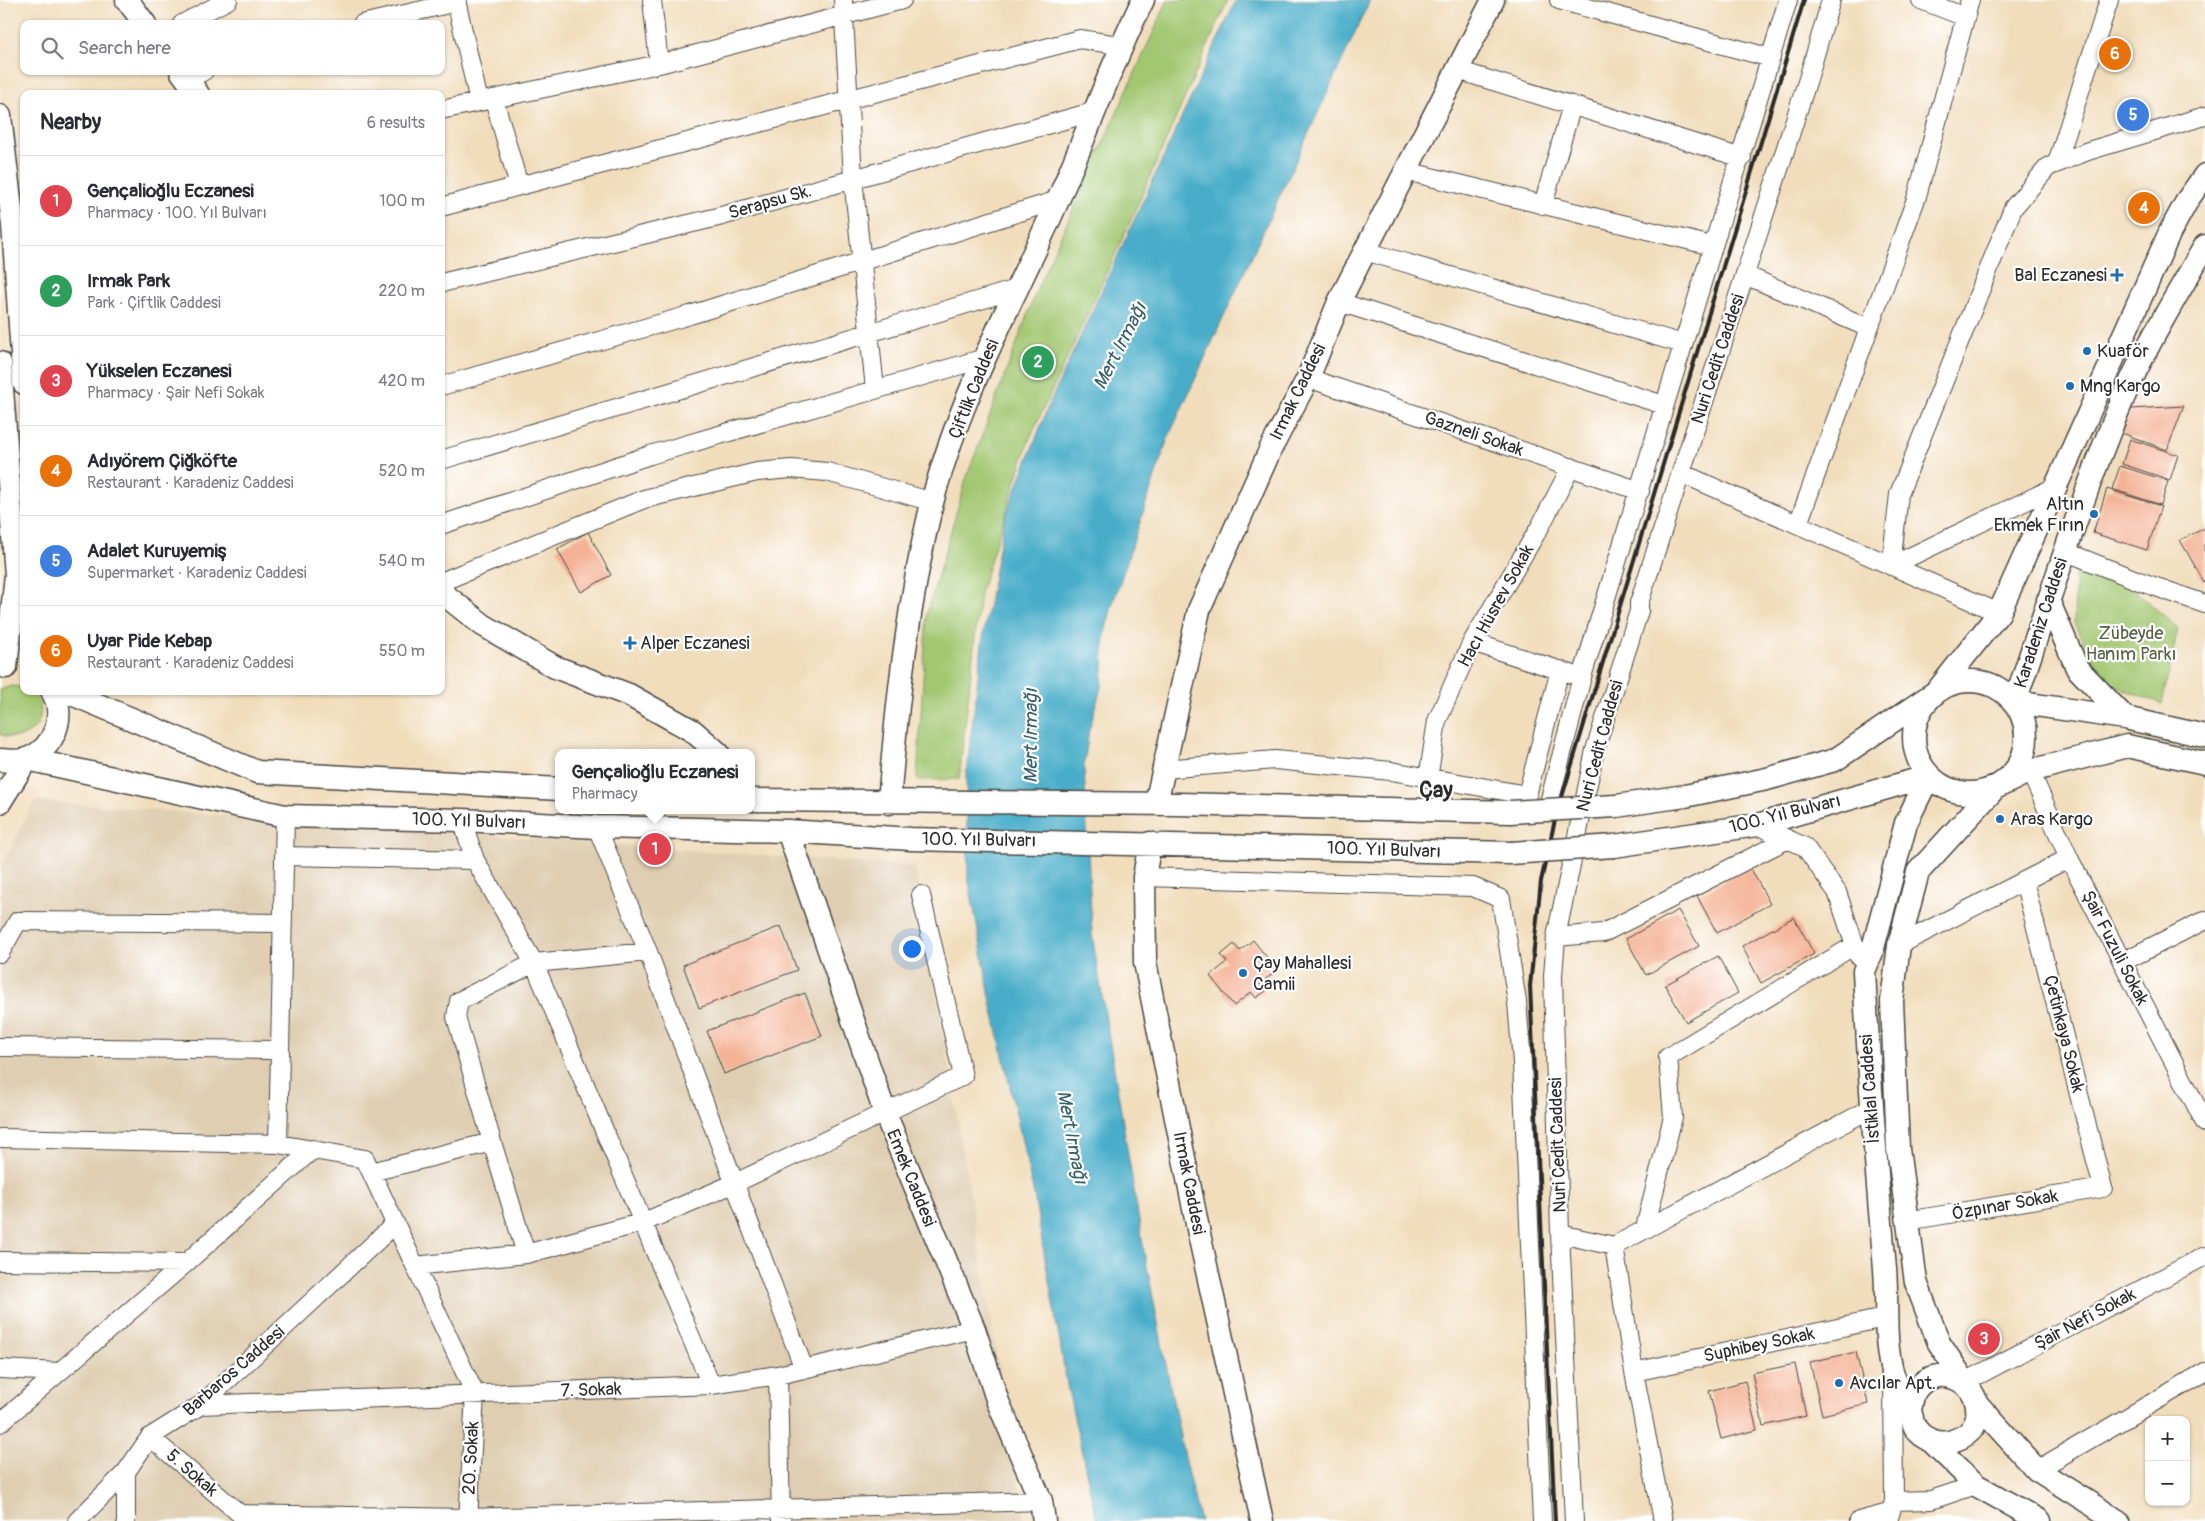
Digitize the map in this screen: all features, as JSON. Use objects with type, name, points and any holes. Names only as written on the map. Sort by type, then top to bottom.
[{"type":"main road","points":[[127,0],[142,20]]},
{"type":"main road","name":"Çiftlik Caddesi","points":[[889,803],[899,689],[910,613],[933,502],[966,400],[1058,200],[1144,0]]},
{"type":"main road","name":"Irmak Caddesi","points":[[1156,804],[1199,610],[1271,448],[1308,378],[1339,302],[1493,0]]},
{"type":"main road","points":[[0,116],[18,223],[20,276]]},
{"type":"main road","name":"Karadeniz Caddesi","points":[[1937,691],[1999,613],[2170,232],[2188,199],[2205,175]]},
{"type":"main road","name":"Karadeniz Caddesi","points":[[2015,702],[2064,551],[2117,412],[2158,329],[2205,246]]},
{"type":"main road","points":[[0,363],[16,575],[7,667]]},
{"type":"main road","points":[[445,595],[483,625],[547,662],[629,695],[693,731],[713,749]]},
{"type":"main road","points":[[2048,600],[2077,668],[2124,718]]},
{"type":"main road","points":[[755,798],[889,803],[1156,804],[1510,812],[1616,806],[1685,796],[1766,779],[1835,760],[1937,691],[1952,684],[1970,681],[1987,683],[2002,691],[2015,702],[2025,725],[2025,750],[2019,765],[2009,778],[1995,788]]},
{"type":"main road","points":[[1937,691],[1924,705],[1915,722],[1913,741],[1918,760],[1929,776],[1943,787],[1960,793],[1978,793],[1995,788],[2030,771],[2127,746],[2205,763]]},
{"type":"main road","points":[[0,802],[27,759],[40,752],[50,741],[57,727],[59,712],[53,695]]},
{"type":"main road","name":"100. Yıl Bulvarı","points":[[74,695],[257,772],[555,789]]},
{"type":"main road","points":[[2015,702],[2124,718],[2205,736]]},
{"type":"main road","name":"100. Yıl Bulvarı","points":[[0,760],[27,759],[285,816],[462,820],[597,827],[788,831],[911,839],[1150,843],[1511,853],[1614,846],[1757,825],[1929,776]]},
{"type":"main road","name":"İstiklal Caddesi","points":[[1910,1409],[1894,1375],[1884,1318],[1886,1280],[1870,1109],[1864,971],[1872,952],[1906,823],[1929,776]]},
{"type":"main road","name":"İstiklal Caddesi","points":[[1965,1382],[1939,1344],[1916,1282],[1898,1149],[1892,1001],[1899,945],[1918,872],[1995,788]]},
{"type":"main road","name":"Emek Caddesi","points":[[788,831],[885,1114],[974,1329],[998,1402],[1043,1511]]},
{"type":"main road","name":"Irmak Caddesi","points":[[1150,843],[1144,877],[1145,962],[1199,1234],[1262,1521]]},
{"type":"main road","points":[[2040,1521],[1976,1486],[1916,1428],[1910,1409],[1915,1391],[1929,1379],[1947,1375],[1965,1382],[1978,1405],[2037,1470],[2118,1521]]},
{"type":"main road","points":[[1931,1441],[1949,1443],[1965,1436],[1976,1422],[1978,1405]]},
{"type":"street","points":[[190,20],[228,0]]},
{"type":"street","points":[[652,0],[659,64]]},
{"type":"street","points":[[445,109],[659,64],[844,7],[902,0]]},
{"type":"street","points":[[1559,0],[1771,58]]},
{"type":"street","name":"Nuri Cedit Caddesi","points":[[1550,799],[1582,677],[1640,491],[1712,246],[1742,158],[1788,0]]},
{"type":"street","name":"Nuri Cedit Caddesi","points":[[1574,1521],[1560,1234],[1553,1022],[1553,976],[1556,938],[1595,750],[1831,0]]},
{"type":"street","points":[[1921,0],[1965,17]]},
{"type":"street","points":[[1798,524],[1917,196],[1970,0]]},
{"type":"street","points":[[2057,163],[2109,0]]},
{"type":"street","points":[[379,20],[457,1],[486,101],[519,186]]},
{"type":"street","points":[[844,7],[847,100],[853,178],[860,262],[871,333],[875,390]]},
{"type":"street","points":[[445,206],[1080,39],[1124,46]]},
{"type":"street","points":[[1457,70],[1742,158]]},
{"type":"street","points":[[1543,205],[1572,106]]},
{"type":"street","name":"Serapsu Sk.","points":[[445,282],[718,217],[1096,111]]},
{"type":"street","points":[[1891,566],[1899,494],[2013,208],[2048,167],[2088,151],[2205,116]]},
{"type":"street","points":[[1406,171],[1712,246]]},
{"type":"street","points":[[445,385],[690,315],[1058,200]]},
{"type":"street","points":[[1365,251],[1683,344]]},
{"type":"street","points":[[1745,275],[1869,328]]},
{"type":"street","points":[[445,459],[1017,290]]},
{"type":"street","points":[[1339,302],[1664,405]]},
{"type":"street","points":[[445,524],[650,455],[985,358]]},
{"type":"street","name":"Gazneli Sokak","points":[[1308,378],[1640,491]]},
{"type":"street","name":"Hacı Hüsrev Sokak","points":[[1428,779],[1437,721],[1472,642],[1542,525],[1571,467]]},
{"type":"street","points":[[445,580],[644,499],[757,472],[791,469],[827,472],[933,502]]},
{"type":"street","points":[[1681,473],[1999,613]]},
{"type":"street","points":[[1891,566],[2055,487]]},
{"type":"street","points":[[2064,551],[2139,582],[2205,604]]},
{"type":"street","points":[[1472,642],[1582,677]]},
{"type":"street","points":[[1163,769],[1275,760],[1390,771],[1526,795],[1560,670]]},
{"type":"street","name":"Şair Fuzuli Sokak","points":[[2030,771],[2069,858],[2122,962],[2198,1093],[2205,1123]]},
{"type":"street","points":[[278,1144],[278,1050],[285,816]]},
{"type":"street","points":[[462,820],[475,860],[534,963],[711,1386]]},
{"type":"street","points":[[1757,825],[1804,847],[1837,892],[1864,971]]},
{"type":"street","points":[[597,827],[648,952],[733,1184],[804,1369]]},
{"type":"street","points":[[1556,938],[1604,933],[1788,839]]},
{"type":"street","points":[[284,856],[475,860]]},
{"type":"street","points":[[1899,945],[2069,858]]},
{"type":"street","name":"Nuri Cedit Caddesi","points":[[1144,877],[1473,887],[1501,899],[1517,1002],[1522,1062],[1542,1521]]},
{"type":"street","name":"Çetinkaya Sokak","points":[[2024,881],[2103,1188]]},
{"type":"street","points":[[415,1266],[526,1254],[644,1222],[733,1184],[963,1076],[921,895]]},
{"type":"street","points":[[2122,962],[2205,920]]},
{"type":"street","points":[[0,954],[18,922],[282,923]]},
{"type":"street","points":[[1645,1228],[1673,1117],[1668,1057],[1855,945]]},
{"type":"street","points":[[526,1254],[456,1017],[459,1001],[534,963],[648,952]]},
{"type":"street","points":[[0,1047],[278,1050]]},
{"type":"street","points":[[1560,1234],[1614,1246],[1870,1109]]},
{"type":"street","points":[[0,1138],[278,1144],[365,1159],[475,1394]]},
{"type":"street","points":[[371,1172],[492,1142]]},
{"type":"street","points":[[0,1422],[186,1263],[313,1150]]},
{"type":"street","name":"Özpınar Sokak","points":[[1907,1222],[2103,1188]]},
{"type":"street","name":"Barbaros Caddesi","points":[[77,1521],[126,1472],[150,1438],[201,1405],[395,1224]]},
{"type":"street","points":[[1614,1246],[1634,1372],[1663,1521]]},
{"type":"street","name":"Şair Nefi Sokak","points":[[1965,1382],[2205,1256]]},
{"type":"street","points":[[0,1262],[186,1263]]},
{"type":"street","name":"Suphibey Sokak","points":[[1634,1372],[1884,1318]]},
{"type":"street","name":"7. Sokak","points":[[201,1405],[711,1386],[778,1375],[974,1329]]},
{"type":"street","points":[[0,1369],[59,1372]]},
{"type":"street","points":[[2037,1470],[2205,1372]]},
{"type":"street","points":[[778,1375],[780,1515]]},
{"type":"street","points":[[1890,1512],[1894,1375]]},
{"type":"street","name":"20. Sokak","points":[[468,1520],[475,1394]]},
{"type":"street","name":"5. Sokak","points":[[150,1438],[240,1518],[468,1520],[1043,1511]]},
{"type":"street","points":[[126,1472],[126,1521]]},
{"type":"street","points":[[1859,1521],[1976,1486]]},
{"type":"shaded area","points":[[35,801],[915,867],[1025,1521],[0,1521],[0,868]]},
{"type":"green space","points":[[1168,0],[1228,0],[1130,222],[1029,440],[980,593],[959,779],[917,780],[927,613],[967,476],[1039,284]]},
{"type":"green space","name":"Zübeyde Hanım Parkı","points":[[2076,564],[2132,588],[2178,628],[2162,704],[2103,681],[2074,623]]},
{"type":"green space","points":[[11,686],[20,687],[20,695],[33,695],[37,700],[40,718],[30,732],[21,736],[11,737],[0,734],[0,690]]},
{"type":"water","name":"Mert Irmağı","points":[[1236,0],[1370,0],[1168,438],[1112,606],[1105,633],[1102,684],[1089,730],[1084,766],[1092,934],[1144,1251],[1185,1462],[1200,1521],[1097,1521],[1068,1390],[1034,1195],[991,1002],[968,877],[966,775],[983,637],[1004,520],[1050,402]]},
{"type":"building","points":[[2184,406],[2167,450],[2122,433],[2131,409]]},
{"type":"building","points":[[2130,439],[2178,455],[2170,480],[2122,464]]},
{"type":"building","points":[[2120,466],[2168,481],[2161,505],[2112,489]]},
{"type":"building","points":[[2107,489],[2161,506],[2147,550],[2093,533]]},
{"type":"building","points":[[2205,528],[2205,581],[2204,582],[2180,540]]},
{"type":"building","points":[[588,532],[611,575],[581,592],[557,549]]},
{"type":"building","points":[[1750,867],[1770,904],[1717,933],[1697,896]]},
{"type":"building","points":[[1678,910],[1699,946],[1646,975],[1626,939]]},
{"type":"building","points":[[1794,917],[1814,954],[1761,983],[1742,946]]},
{"type":"building","points":[[781,926],[797,970],[699,1008],[683,965]]},
{"type":"building","name":"Çay Mahallesi Camii","points":[[1253,940],[1277,970],[1260,984],[1266,991],[1256,998],[1251,992],[1234,1006],[1210,976],[1227,962],[1221,955],[1234,944],[1240,951]]},
{"type":"building","points":[[1718,956],[1738,993],[1686,1022],[1665,985]]},
{"type":"building","points":[[805,993],[822,1036],[724,1074],[707,1031]]},
{"type":"building","name":"Avcılar Apt.","points":[[1856,1352],[1868,1404],[1822,1415],[1810,1362]]},
{"type":"building","points":[[1795,1364],[1806,1416],[1763,1426],[1752,1373]]},
{"type":"building","points":[[1745,1381],[1757,1430],[1721,1439],[1709,1391]]},
{"type":"railway","points":[[1555,1521],[1530,986],[1541,881],[1555,820],[1804,0]]},
{"type":"place","name":"Uyar Pide Kebap","points":[[2115,54]]},
{"type":"place","name":"Adalet Kuruyemiş","points":[[2133,115]]},
{"type":"place","name":"Adıyörem Çiğköfte","points":[[2144,208]]},
{"type":"place","name":"Bal Eczanesi","points":[[2117,275]]},
{"type":"place","name":"Kuaför","points":[[2087,351]]},
{"type":"place","name":"Irmak Park","points":[[1038,362]]},
{"type":"place","name":"Mng Kargo","points":[[2070,386]]},
{"type":"place","name":"Altın Ekmek Fırın","points":[[2094,514]]},
{"type":"place","name":"Alper Eczanesi","points":[[630,643]]},
{"type":"place","name":"Aras Kargo","points":[[2000,819]]},
{"type":"place","name":"Gençalioğlu Eczanesi","points":[[655,849]]},
{"type":"place","name":"Çay Mahallesi Camii","points":[[1243,973]]},
{"type":"place","name":"Yükselen Eczanesi","points":[[1984,1339]]},
{"type":"place","name":"Avcılar Apt.","points":[[1839,1383]]},
{"type":"district","name":"Çay","points":[[1436,790]]}]
